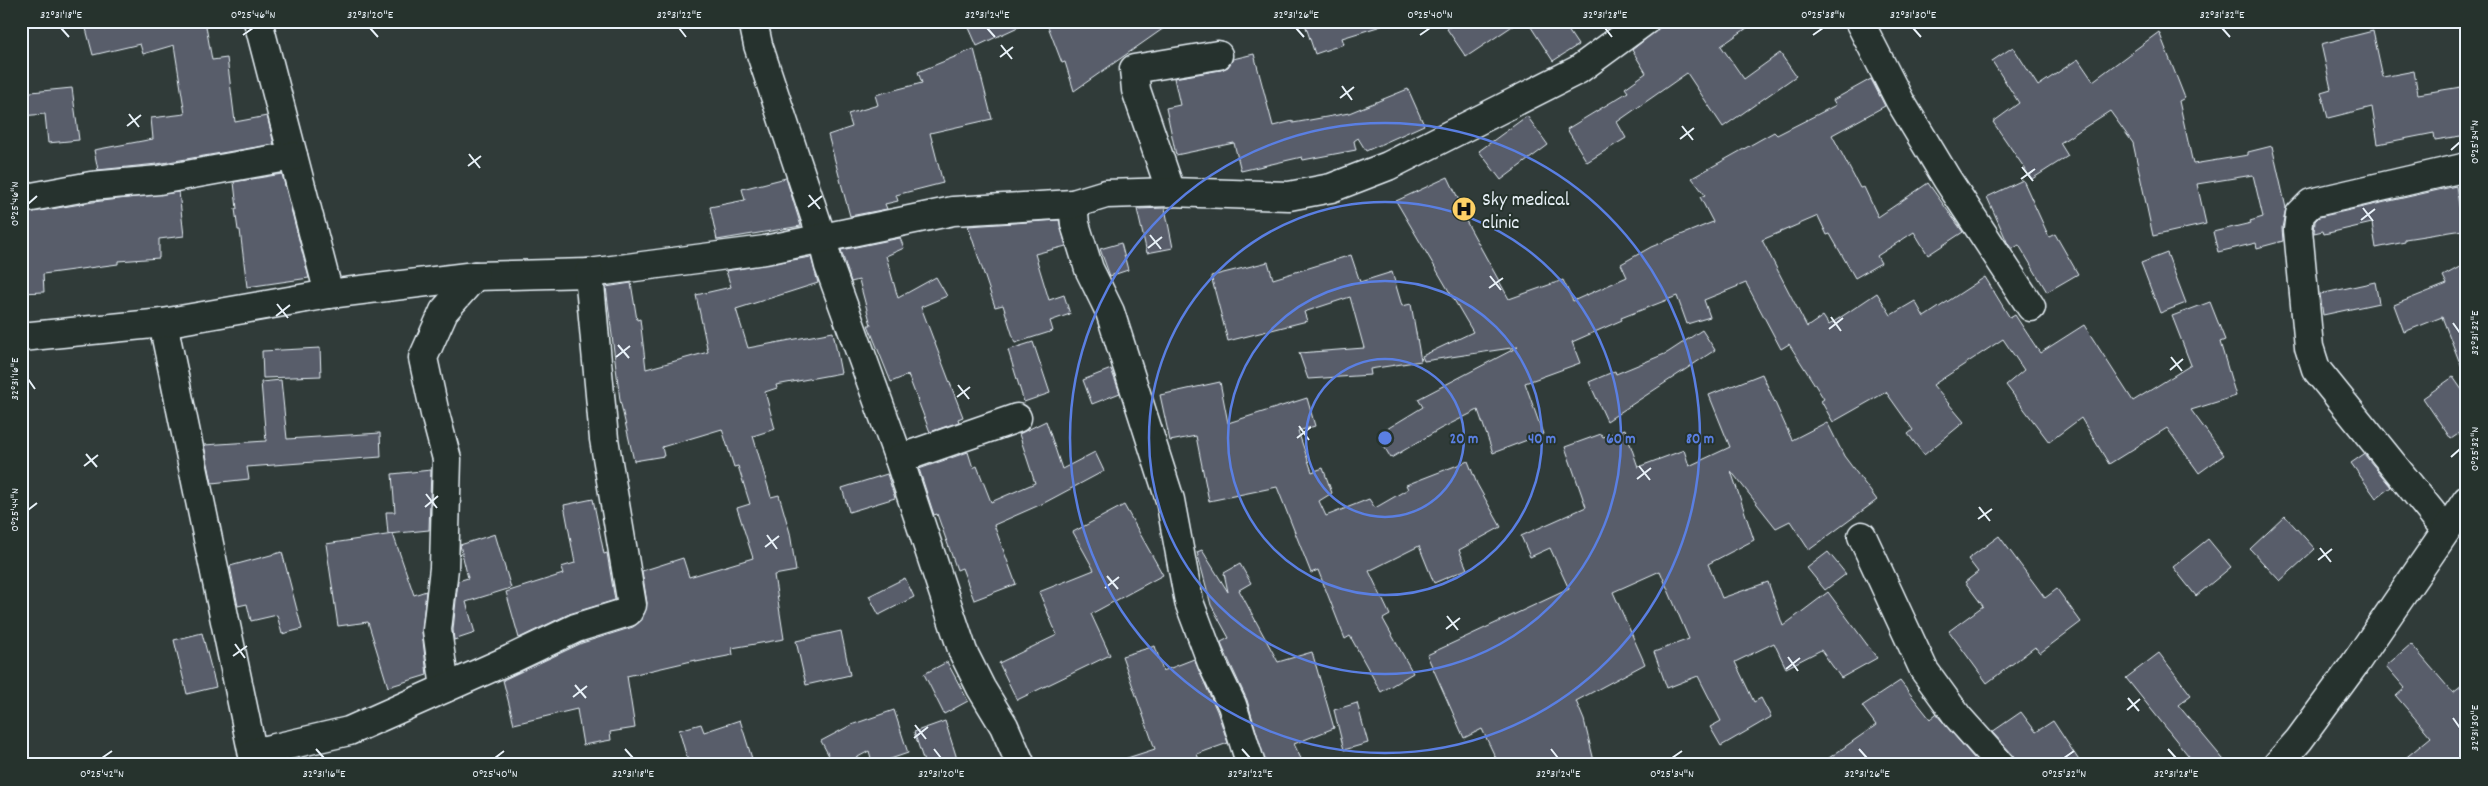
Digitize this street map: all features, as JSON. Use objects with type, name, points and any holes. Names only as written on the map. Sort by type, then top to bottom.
[{"type":"street","points":[[258,21],[329,294]]},
{"type":"street","points":[[753,21],[758,45],[860,359],[898,459],[964,652],[1004,726],[1021,765]]},
{"type":"street","points":[[21,337],[164,324],[329,294],[475,276],[589,273],[765,250],[953,211],[1073,204],[1106,194],[1171,192],[1289,196],[1330,188],[1388,166],[1578,70],[1645,21]]},
{"type":"street","points":[[1859,21],[1900,101],[1942,171],[2031,307]]},
{"type":"street","points":[[1171,192],[1136,90],[1134,69],[1218,55]]},
{"type":"street","points":[[21,199],[91,186],[158,180],[293,156]]},
{"type":"street","points":[[2445,529],[2316,369],[2309,347],[2298,230],[2300,214],[2311,203],[2467,167]]},
{"type":"street","points":[[1073,204],[1075,224],[1089,269],[1110,312],[1170,500],[1189,602],[1212,663],[1232,705],[1252,765]]},
{"type":"street","points":[[164,324],[254,759],[349,731],[576,628],[628,612],[632,605],[604,438],[589,273]]},
{"type":"street","points":[[445,688],[437,630],[444,568],[447,459],[423,358],[444,311],[475,276]]},
{"type":"street","points":[[898,459],[1017,418]]},
{"type":"street","points":[[2276,765],[2298,740],[2354,666],[2407,590],[2445,529],[2467,500]]},
{"type":"street","points":[[1862,536],[1924,670],[1958,717],[2001,765]]},
{"type":"building","points":[[84,21],[205,21],[212,60],[227,58],[235,122],[267,116],[274,144],[157,164],[98,170],[94,150],[153,139],[151,118],[185,114],[174,45],[143,54],[140,44],[93,55]]},
{"type":"building","points":[[966,21],[1031,21],[977,46]]},
{"type":"building","points":[[1046,21],[1174,21],[1074,91],[1065,62],[1062,63]]},
{"type":"building","points":[[1304,21],[1380,21],[1381,26],[1342,38],[1344,44],[1315,54]]},
{"type":"building","points":[[1458,21],[1520,21],[1466,57],[1447,29]]},
{"type":"building","points":[[1527,21],[1562,21],[1578,45],[1553,61]]},
{"type":"building","points":[[1668,21],[1757,21],[1721,46],[1744,79],[1780,53],[1796,76],[1723,127],[1687,73],[1617,122],[1626,138],[1587,162],[1567,129],[1628,92],[1625,88],[1646,73],[1632,50]]},
{"type":"building","points":[[2373,31],[2383,77],[2414,71],[2418,94],[2467,86],[2467,135],[2435,140],[2434,133],[2378,144],[2372,107],[2328,118],[2321,92],[2331,89],[2321,44]]},
{"type":"building","points":[[2159,32],[2185,98],[2179,101],[2193,164],[2248,155],[2248,152],[2272,146],[2286,208],[2282,228],[2283,241],[2257,248],[2256,243],[2218,252],[2213,232],[2251,223],[2250,221],[2263,217],[2253,175],[2197,184],[2206,224],[2153,236],[2133,143],[2110,111],[2060,143],[2068,156],[2032,179],[1993,122],[2019,103],[1992,61],[2013,47],[2038,86],[2078,59],[2093,81]]},
{"type":"building","points":[[974,49],[992,119],[930,133],[943,183],[896,195],[898,201],[885,204],[887,209],[850,216],[828,135],[852,127],[848,114],[878,105],[875,95],[922,83],[918,72]]},
{"type":"building","points":[[1254,54],[1273,126],[1293,121],[1293,123],[1349,113],[1408,89],[1424,125],[1366,151],[1358,138],[1354,141],[1356,150],[1303,160],[1302,157],[1241,171],[1234,143],[1176,155],[1166,108],[1180,105],[1174,78],[1221,70],[1228,67],[1233,59]]},
{"type":"building","points":[[1871,79],[1885,106],[1832,135],[1860,188],[1864,187],[1878,217],[1928,183],[1963,232],[1928,255],[1914,232],[1877,256],[1881,263],[1855,278],[1830,234],[1827,235],[1818,216],[1762,240],[1807,327],[1823,316],[1829,325],[1877,293],[1891,315],[1915,301],[1924,317],[1985,277],[2010,318],[2015,315],[2040,353],[2084,325],[2133,401],[2191,365],[2172,316],[2210,302],[2225,340],[2220,342],[2236,396],[2191,410],[2224,455],[2199,473],[2167,428],[2109,464],[2081,418],[2049,442],[2006,385],[2024,370],[2003,339],[1933,385],[1964,422],[1924,455],[1908,434],[1913,430],[1886,392],[1833,422],[1821,401],[1824,399],[1789,344],[1781,349],[1746,283],[1704,300],[1710,317],[1687,324],[1677,296],[1621,318],[1622,320],[1572,342],[1580,363],[1525,383],[1543,434],[1493,453],[1478,410],[1440,429],[1391,458],[1377,435],[1423,407],[1418,399],[1518,347],[1424,361],[1422,356],[1473,332],[1396,201],[1448,177],[1464,211],[1461,212],[1509,299],[1563,280],[1573,301],[1627,277],[1621,264],[1651,247],[1713,222],[1700,197],[1705,195],[1692,178],[1774,132],[1777,135],[1836,105],[1833,100]]},
{"type":"building","points":[[72,88],[79,140],[48,143],[45,114],[21,116],[21,93]]},
{"type":"building","points":[[1527,116],[1548,145],[1501,180],[1479,151]]},
{"type":"building","points":[[282,174],[309,278],[247,287],[240,230],[238,230],[235,209],[237,209],[234,182]]},
{"type":"building","points":[[786,178],[801,226],[717,240],[710,207],[745,200],[742,189]]},
{"type":"building","points":[[2023,180],[2049,237],[2055,234],[2078,274],[2047,292],[2019,245],[2012,249],[2008,244],[1987,197]]},
{"type":"building","points":[[2456,186],[2463,230],[2405,239],[2405,242],[2376,248],[2372,223],[2324,234],[2323,231],[2314,233],[2315,221],[2319,217]]},
{"type":"building","points":[[179,192],[184,236],[159,239],[159,258],[118,261],[118,264],[43,274],[44,292],[21,293],[21,214],[93,202]]},
{"type":"building","points":[[1165,208],[1173,248],[1147,253],[1137,209]]},
{"type":"building","points":[[1059,220],[1066,246],[1035,254],[1049,300],[1064,295],[1070,314],[1050,321],[1053,331],[1015,343],[1003,305],[995,307],[968,226]]},
{"type":"building","points":[[900,238],[904,248],[886,256],[898,298],[936,277],[947,296],[921,307],[963,417],[958,419],[959,422],[930,432],[908,375],[891,382],[868,325],[871,325],[859,280],[851,282],[841,250]]},
{"type":"building","points":[[1121,243],[1128,270],[1110,276],[1100,249]]},
{"type":"building","points":[[2167,253],[2186,303],[2160,313],[2141,263]]},
{"type":"building","points":[[1351,255],[1360,282],[1392,272],[1402,306],[1411,304],[1421,361],[1370,369],[1371,375],[1308,379],[1299,353],[1364,348],[1350,297],[1304,312],[1307,321],[1228,341],[1211,276],[1268,262],[1273,279]]},
{"type":"building","points":[[811,257],[818,283],[736,309],[748,348],[833,332],[841,373],[776,385],[777,388],[765,392],[775,429],[753,436],[771,497],[779,495],[790,533],[796,571],[774,575],[784,639],[732,648],[733,655],[696,662],[696,660],[627,676],[635,728],[610,732],[611,740],[583,745],[577,709],[514,724],[503,680],[582,643],[633,627],[642,620],[647,603],[642,571],[683,558],[689,577],[753,558],[737,508],[750,504],[738,466],[734,467],[722,429],[662,447],[664,456],[634,461],[620,400],[606,287],[631,283],[637,320],[640,319],[646,369],[708,352],[696,295],[731,287],[726,271]]},
{"type":"building","points":[[2467,263],[2467,376],[2465,376],[2442,317],[2404,332],[2394,305],[2447,284],[2443,276]]},
{"type":"building","points":[[2375,282],[2379,303],[2323,315],[2320,294]]},
{"type":"building","points":[[1702,330],[1715,350],[1607,421],[1589,382],[1615,371],[1616,374],[1667,353]]},
{"type":"building","points":[[1033,342],[1050,393],[1024,402],[1008,350]]},
{"type":"building","points":[[320,348],[321,376],[263,378],[262,351]]},
{"type":"building","points":[[1111,369],[1120,393],[1092,404],[1083,380]]},
{"type":"building","points":[[1762,374],[1792,440],[1827,422],[1844,456],[1877,500],[1809,550],[1790,521],[1776,528],[1731,471],[1754,540],[1708,564],[1722,598],[1768,582],[1783,626],[1828,592],[1877,658],[1841,678],[1821,650],[1786,668],[1774,643],[1735,662],[1754,702],[1761,698],[1771,717],[1721,746],[1710,727],[1721,721],[1698,676],[1667,688],[1654,652],[1689,639],[1660,571],[1613,592],[1645,664],[1576,701],[1584,720],[1595,765],[1499,765],[1482,729],[1464,738],[1427,655],[1569,589],[1550,548],[1530,557],[1521,536],[1586,507],[1565,447],[1601,434],[1603,437],[1625,429],[1638,467],[1684,450],[1689,466],[1730,447],[1709,395]]},
{"type":"building","points":[[2453,377],[2467,397],[2467,428],[2451,439],[2423,398]]},
{"type":"building","points":[[281,380],[287,439],[380,433],[381,457],[247,467],[249,479],[212,483],[204,445],[266,441],[261,382]]},
{"type":"building","points":[[1220,382],[1228,423],[1307,398],[1315,426],[1298,431],[1312,472],[1323,468],[1332,493],[1319,501],[1326,516],[1369,499],[1375,508],[1408,489],[1406,485],[1468,461],[1477,484],[1501,527],[1459,550],[1467,569],[1434,583],[1419,546],[1369,571],[1390,615],[1383,619],[1413,673],[1381,692],[1350,636],[1345,639],[1318,570],[1311,573],[1277,487],[1209,501],[1196,436],[1170,441],[1160,395]]},
{"type":"building","points":[[1046,421],[1062,469],[1095,452],[1104,471],[1044,503],[994,525],[1016,584],[974,600],[962,568],[957,570],[937,514],[934,515],[919,469],[968,452],[973,468],[977,466],[991,502],[1035,483],[1019,434]]},
{"type":"building","points":[[2364,454],[2391,487],[2376,498],[2351,463]]},
{"type":"building","points":[[431,470],[429,530],[388,534],[386,512],[395,512],[392,474]]},
{"type":"building","points":[[887,474],[895,498],[849,512],[842,488]]},
{"type":"building","points":[[593,499],[604,554],[607,553],[615,600],[569,614],[519,638],[506,592],[563,574],[561,567],[575,563],[564,505]]},
{"type":"building","points":[[1124,505],[1163,575],[1091,614],[1110,655],[1017,700],[999,663],[1057,635],[1039,592],[1094,570],[1073,532]]},
{"type":"building","points":[[2285,516],[2315,549],[2280,581],[2250,549]]},
{"type":"building","points":[[393,534],[414,595],[426,591],[422,632],[427,675],[388,687],[368,622],[338,626],[326,544]]},
{"type":"building","points":[[495,534],[511,588],[466,602],[475,633],[454,640],[453,630],[458,581],[468,578],[460,545]]},
{"type":"building","points":[[1999,536],[2045,598],[2057,589],[2081,622],[2040,653],[2035,647],[1987,683],[1949,631],[1983,606],[1965,582],[1978,572],[1968,559]]},
{"type":"building","points":[[2208,539],[2231,567],[2196,596],[2173,567]]},
{"type":"building","points":[[1202,550],[1228,592],[1224,573],[1240,564],[1251,583],[1239,590],[1278,662],[1312,652],[1334,728],[1294,744],[1304,765],[1266,765],[1247,700],[1222,646],[1221,642],[1229,638],[1211,605],[1197,552]]},
{"type":"building","points":[[282,552],[302,629],[282,634],[277,615],[251,621],[247,604],[238,606],[230,566]]},
{"type":"building","points":[[1828,552],[1846,574],[1825,590],[1807,568]]},
{"type":"building","points":[[905,578],[914,597],[879,615],[869,596]]},
{"type":"building","points":[[841,631],[850,675],[806,685],[796,641]]},
{"type":"building","points":[[202,633],[216,687],[187,694],[174,640]]},
{"type":"building","points":[[2411,644],[2453,693],[2467,682],[2467,765],[2397,765],[2431,737],[2396,696],[2405,688],[2386,666]]},
{"type":"building","points":[[1155,646],[1163,671],[1194,659],[1217,711],[1228,743],[1197,754],[1201,765],[1119,765],[1118,761],[1155,749],[1122,656]]},
{"type":"building","points":[[2159,653],[2191,695],[2178,705],[2228,765],[2196,765],[2126,678]]},
{"type":"building","points":[[947,662],[968,701],[944,714],[924,674]]},
{"type":"building","points":[[1900,681],[1930,719],[1936,714],[1980,765],[1819,765],[1876,725],[1862,706]]},
{"type":"building","points":[[1357,703],[1368,743],[1344,750],[1334,710]]},
{"type":"building","points":[[894,710],[908,753],[873,765],[869,751],[843,765],[834,765],[821,741],[851,725]]},
{"type":"building","points":[[2021,712],[2036,732],[2053,721],[2082,765],[2016,765],[2013,755],[1992,732]]},
{"type":"building","points":[[740,720],[754,765],[689,765],[679,730],[701,724],[704,732]]},
{"type":"building","points":[[945,721],[959,765],[925,765],[914,732]]},
{"type":"place","name":"Sky medical clinic","points":[[1464,209]]}]
